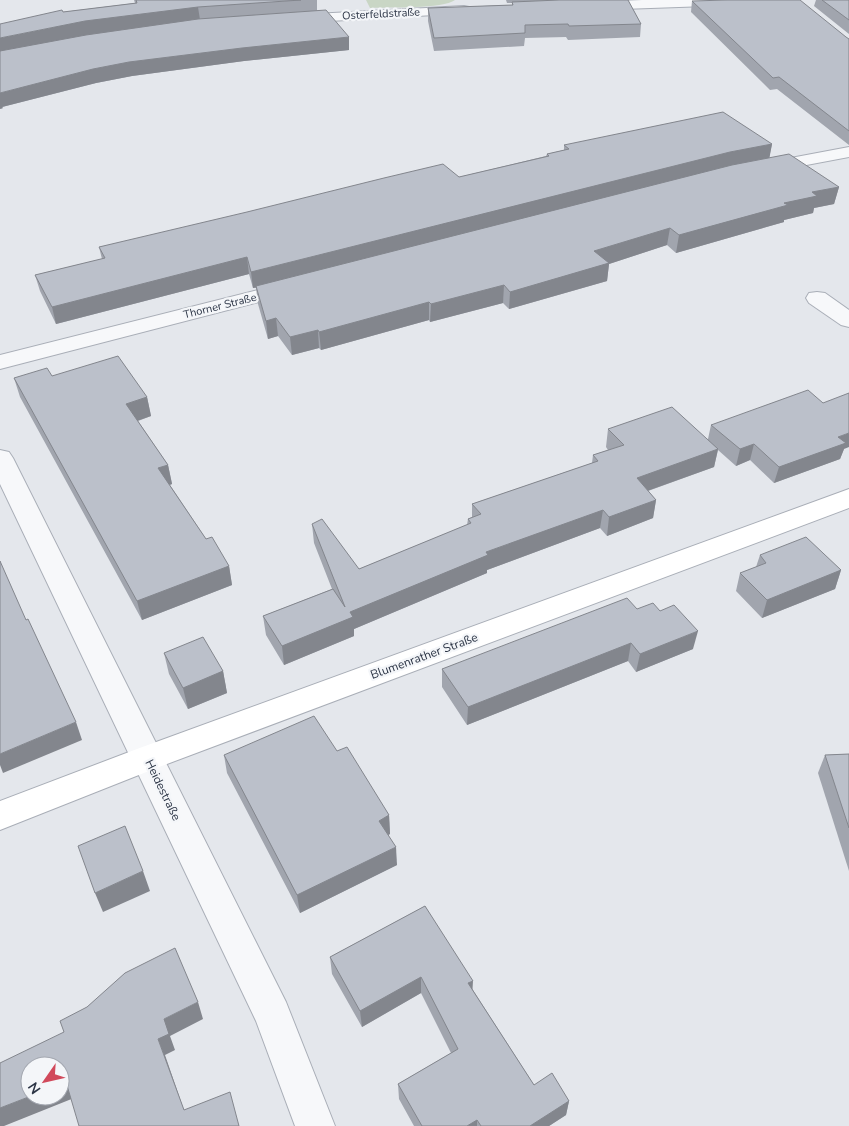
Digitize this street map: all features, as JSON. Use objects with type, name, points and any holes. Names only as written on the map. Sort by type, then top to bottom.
[{"type":"street","points":[[580,6],[765,0]]},
{"type":"street","name":"Osterfeldstraße","points":[[277,20],[474,6]]},
{"type":"street","points":[[746,172],[849,152]]},
{"type":"street","name":"Thorner Straße","points":[[0,362],[316,281]]},
{"type":"street","points":[[818,298],[849,320]]},
{"type":"street","name":"Heidestraße","points":[[0,458],[273,1015],[315,1126]]},
{"type":"street","name":"Blumenrather Straße","points":[[0,816],[148,758],[849,498]]},
{"type":"green space","points":[[366,0],[455,0],[439,5],[370,8]]},
{"type":"building","points":[[136,0],[301,0],[198,7],[85,21],[0,38],[0,24],[62,10],[63,12],[137,3]]},
{"type":"building","points":[[628,0],[641,24],[525,25],[525,33],[434,38],[428,8],[513,5],[512,2]]},
{"type":"building","points":[[800,0],[849,39],[849,131],[779,77],[773,78],[692,1]]},
{"type":"building","points":[[822,0],[849,0],[849,20]]},
{"type":"building","points":[[326,10],[349,37],[129,62],[93,69],[0,93],[0,51],[86,35],[198,19]]},
{"type":"building","points":[[723,112],[772,144],[730,152],[251,272],[247,257],[52,307],[35,275],[105,258],[99,247],[443,164],[459,177],[549,156],[547,154],[569,149],[564,145]]},
{"type":"building","points":[[789,154],[839,187],[812,192],[817,196],[784,203],[788,205],[679,235],[670,228],[594,251],[609,263],[510,292],[504,285],[431,304],[429,302],[319,332],[318,330],[290,337],[276,318],[266,321],[256,286],[732,165]]},
{"type":"building","points":[[118,356],[147,397],[126,404],[168,465],[158,468],[206,539],[212,537],[229,566],[137,601],[14,378],[47,368],[52,376]]},
{"type":"building","points":[[808,390],[823,403],[849,393],[849,433],[838,437],[846,443],[779,467],[754,444],[740,449],[711,425]]},
{"type":"building","points":[[672,407],[718,449],[637,478],[656,500],[609,517],[603,510],[486,552],[488,555],[350,612],[353,617],[282,646],[263,616],[333,589],[345,607],[312,524],[322,519],[359,569],[471,523],[468,519],[481,514],[472,504],[598,461],[593,455],[624,445],[608,429]]},
{"type":"building","points":[[806,537],[841,570],[767,600],[740,573],[766,563],[760,555]]},
{"type":"building","points":[[0,561],[26,620],[28,619],[76,722],[0,754]]},
{"type":"building","points":[[627,598],[637,609],[653,603],[660,611],[674,605],[698,631],[640,654],[631,643],[468,707],[442,669]]},
{"type":"building","points":[[203,637],[223,671],[183,688],[164,653]]},
{"type":"building","points":[[314,716],[337,751],[347,747],[389,815],[379,821],[396,847],[297,895],[224,755]]},
{"type":"building","points":[[849,754],[849,828],[825,755]]},
{"type":"building","points":[[125,826],[143,871],[95,893],[78,846]]},
{"type":"building","points":[[425,906],[473,981],[468,983],[534,1085],[552,1073],[569,1101],[530,1126],[481,1126],[477,1120],[467,1126],[422,1126],[398,1084],[458,1049],[421,977],[360,1011],[330,957]]},
{"type":"building","points":[[175,948],[198,1002],[164,1019],[169,1034],[158,1039],[184,1110],[230,1092],[239,1126],[79,1126],[70,1096],[70,1056],[20,1056],[20,1100],[0,1108],[0,1063],[64,1032],[60,1021],[87,1007],[125,973]]}]
